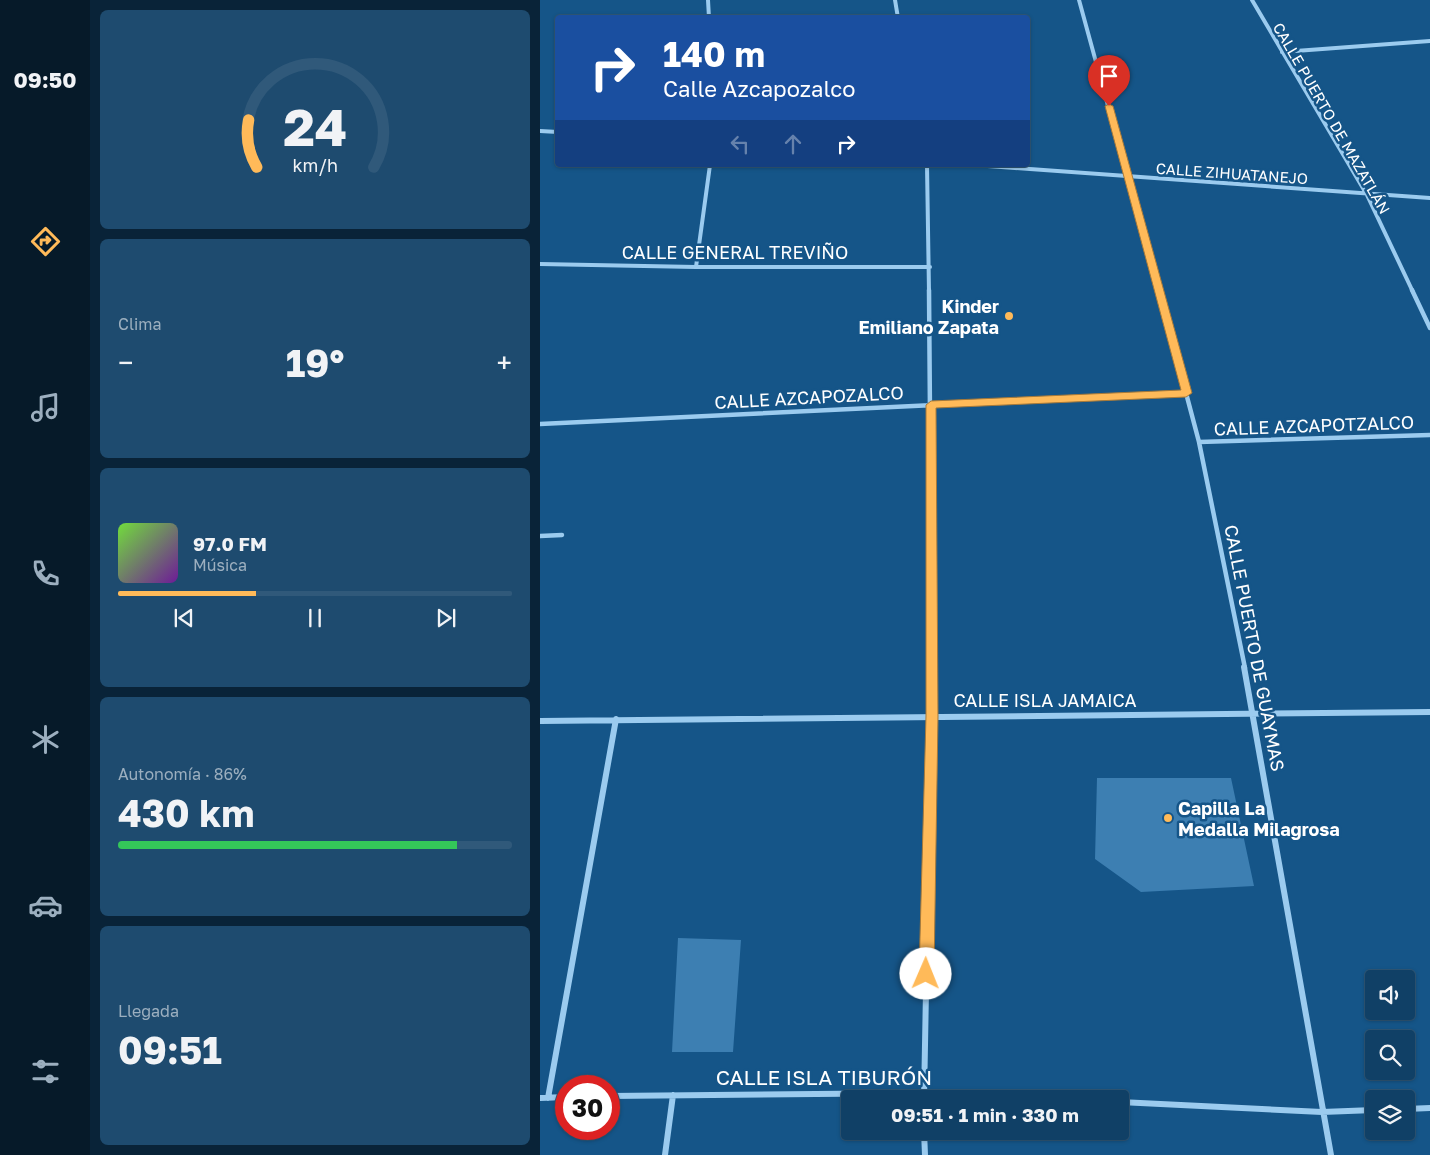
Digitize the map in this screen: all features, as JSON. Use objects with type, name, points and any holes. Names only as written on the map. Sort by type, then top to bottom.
[{"type":"street","points":[[708,0],[708,15]]},
{"type":"street","points":[[895,0],[898,15]]},
{"type":"street","points":[[1079,0],[1130,177],[1186,393]]},
{"type":"street","name":"CALLE PUERTO DE MAZATLÁN","points":[[1252,0],[1367,195],[1430,328]]},
{"type":"street","points":[[1282,52],[1430,41]]},
{"type":"street","points":[[540,131],[555,132]]},
{"type":"street","points":[[696,267],[710,167]]},
{"type":"street","points":[[924,1090],[932,716],[930,267],[927,167]]},
{"type":"street","name":"CALLE ZIHUATANEJO","points":[[1000,167],[1367,195],[1430,198]]},
{"type":"street","name":"CALLE GENERAL TREVIÑO","points":[[540,264],[696,267],[930,267]]},
{"type":"street","name":"CALLE AZCAPOZALCO","points":[[540,424],[1186,393]]},
{"type":"street","name":"CALLE PUERTO DE GUAYMAS","points":[[1186,393],[1199,442],[1254,714],[1331,1155]]},
{"type":"street","name":"CALLE AZCAPOTZALCO","points":[[1199,442],[1430,435]]},
{"type":"street","points":[[540,536],[562,535]]},
{"type":"street","name":"CALLE ISLA JAMAICA","points":[[540,720],[1430,712]]},
{"type":"street","points":[[544,1098],[616,719]]},
{"type":"street","points":[[665,1155],[673,1095]]},
{"type":"street","name":"CALLE ISLA TIBURÓN","points":[[620,1096],[841,1096]]},
{"type":"street","points":[[1129,1102],[1322,1112],[1365,1110]]},
{"type":"street","points":[[1415,1109],[1430,1108]]},
{"type":"street","points":[[924,1140],[925,1155]]},
{"type":"building","name":"Capilla La Medalla Milagrosa","points":[[1097,778],[1231,778],[1254,886],[1141,892],[1095,859]]},
{"type":"building","points":[[678,938],[741,940],[733,1052],[672,1052]]},
{"type":"place","name":"Kinder Emiliano Zapata","points":[[1009,316]]},
{"type":"place","name":"Capilla La Medalla Milagrosa","points":[[1168,818]]},
{"type":"route","points":[[926,974],[932,716],[931,405],[1186,393],[1130,177],[1109,106]]}]
